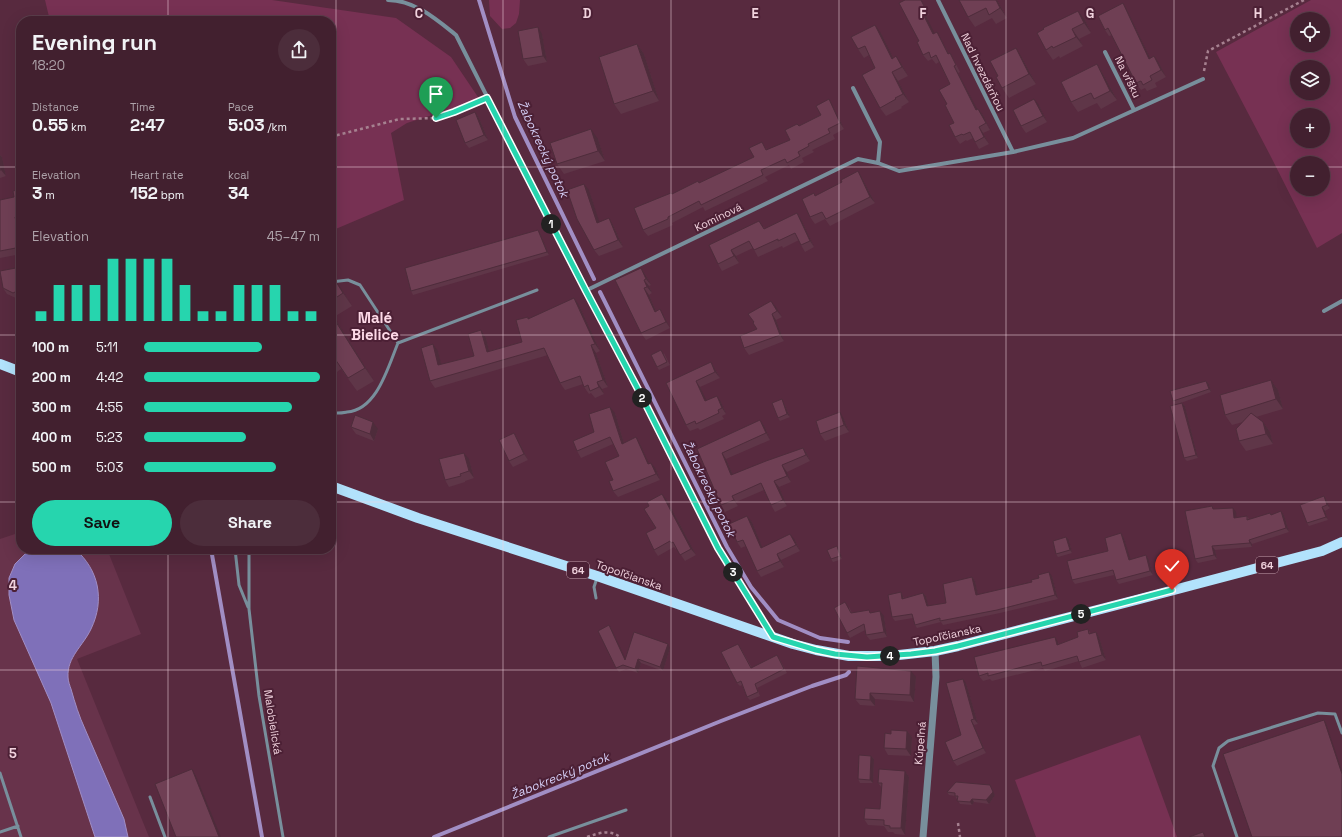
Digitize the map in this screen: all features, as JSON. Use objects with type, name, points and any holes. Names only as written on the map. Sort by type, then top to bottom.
[{"type":"main road","points":[[0,364],[16,370]]},
{"type":"main road","name":"Topoľčianska","points":[[336,488],[418,518],[597,576],[773,637],[816,650],[849,656],[890,656],[935,651],[1322,551],[1342,542]]},
{"type":"street","points":[[388,0],[397,0],[428,13],[456,35],[718,548],[773,637]]},
{"type":"street","name":"Nad hvezdárňou","points":[[938,0],[1013,152]]},
{"type":"street","name":"Na vŕšku","points":[[1106,52],[1134,110]]},
{"type":"street","points":[[853,88],[880,142],[878,163],[899,171],[1013,152],[1073,138],[1203,79]]},
{"type":"street","name":"Komínová","points":[[586,291],[858,159],[878,163]]},
{"type":"street","points":[[1324,311],[1342,302]]},
{"type":"street","name":"Kúpeľná","points":[[923,837],[936,676],[935,651]]},
{"type":"lane","points":[[336,281],[348,280],[360,285],[398,343]]},
{"type":"lane","points":[[336,413],[354,412],[366,406],[377,392],[398,343],[538,290]]},
{"type":"lane","name":"Malobielická","points":[[236,554],[239,585],[249,609]]},
{"type":"lane","name":"Malobielická","points":[[249,554],[249,609],[259,696],[283,837]]},
{"type":"lane","points":[[596,598],[594,587],[597,576]]},
{"type":"lane","points":[[1236,837],[1213,766],[1219,748],[1228,741],[1318,712],[1335,714],[1342,733]]},
{"type":"lane","points":[[0,773],[21,837]]},
{"type":"lane","points":[[150,797],[165,837]]},
{"type":"lane","points":[[549,837],[626,810]]},
{"type":"lane","points":[[0,832],[18,826]]},
{"type":"path","points":[[1203,79],[1208,51],[1304,0]]},
{"type":"path","points":[[336,135],[400,119],[436,118],[487,98]]},
{"type":"path","points":[[958,823],[960,837]]},
{"type":"path","points":[[587,837],[601,832],[610,832],[620,837]]},
{"type":"shaded area","points":[[45,0],[272,0],[396,18],[451,57],[480,100],[407,123],[391,133],[404,200],[336,229],[336,16],[49,16]]},
{"type":"shaded area","points":[[489,0],[520,0],[519,14],[516,23],[510,28],[502,29],[490,16]]},
{"type":"shaded area","points":[[1311,0],[1342,0],[1342,233],[1317,248],[1291,196],[1330,196],[1330,156],[1290,156],[1290,195],[1216,52]]},
{"type":"shaded area","points":[[16,534],[16,554],[109,554],[141,634],[77,659],[149,837],[0,837],[0,539]]},
{"type":"shaded area","points":[[25,554],[80,554],[90,566],[97,586],[98,607],[88,635],[70,663],[68,679],[81,719],[124,819],[128,837],[95,837],[51,703],[14,620],[9,595],[9,578],[15,564]]},
{"type":"shaded area","points":[[1140,735],[1177,837],[1036,837],[1015,780]]},
{"type":"building","points":[[905,0],[921,0],[925,8],[921,10],[933,34],[937,32],[948,54],[950,53],[956,65],[954,66],[976,110],[978,109],[986,123],[979,127],[984,137],[975,142],[970,132],[955,137],[949,125],[954,123],[945,105],[947,104],[939,90],[950,84],[936,55],[931,58],[929,52],[923,55],[917,42],[919,41],[899,3]]},
{"type":"building","points":[[959,0],[996,0],[1000,8],[989,15],[986,8],[968,17]]},
{"type":"building","points":[[1123,3],[1149,59],[1154,56],[1161,70],[1150,76],[1152,80],[1143,85],[1141,81],[1136,83],[1108,28],[1105,30],[1098,16]]},
{"type":"building","points":[[1078,11],[1084,23],[1072,29],[1076,37],[1053,48],[1052,46],[1046,50],[1037,33],[1044,29],[1043,28]]},
{"type":"building","points":[[875,25],[892,59],[896,56],[902,67],[892,72],[903,94],[880,108],[862,75],[875,68],[865,46],[858,49],[851,37]]},
{"type":"building","points":[[538,27],[543,56],[523,59],[518,31]]},
{"type":"building","points":[[637,44],[653,91],[614,104],[599,57]]},
{"type":"building","points":[[1016,48],[1029,74],[1002,88],[996,77],[998,76],[990,61]]},
{"type":"building","points":[[1097,64],[1110,91],[1094,99],[1091,93],[1071,102],[1061,82]]},
{"type":"building","points":[[829,99],[840,123],[828,129],[830,133],[808,144],[809,146],[798,152],[800,156],[787,163],[785,159],[761,170],[763,175],[701,205],[699,201],[668,217],[668,219],[643,230],[634,208],[671,193],[672,194],[698,181],[699,183],[754,157],[749,148],[762,142],[766,150],[790,140],[785,130],[797,124],[799,126],[821,115],[816,106]]},
{"type":"building","points":[[1034,99],[1043,116],[1021,126],[1013,110]]},
{"type":"building","points":[[475,112],[484,135],[465,143],[456,120]]},
{"type":"building","points":[[591,129],[598,151],[557,164],[550,143]]},
{"type":"building","points":[[858,171],[870,197],[826,219],[822,212],[810,217],[802,199],[814,193],[815,196],[842,182],[841,180]]},
{"type":"building","points":[[584,184],[597,223],[609,218],[618,240],[594,250],[577,219],[567,190]]},
{"type":"building","points":[[16,190],[16,248],[0,251],[0,200],[14,197],[13,191]]},
{"type":"building","points":[[797,213],[810,241],[801,245],[795,233],[754,250],[749,241],[731,250],[734,256],[718,264],[709,245],[759,221],[764,229]]},
{"type":"building","points":[[538,230],[547,252],[411,291],[405,268]]},
{"type":"building","points":[[16,268],[16,292],[13,293],[3,288],[0,271]]},
{"type":"building","points":[[641,268],[646,279],[644,280],[647,287],[644,288],[655,312],[660,309],[666,322],[641,333],[615,280]]},
{"type":"building","points":[[336,282],[343,293],[336,298]]},
{"type":"building","points":[[574,298],[595,344],[591,345],[603,380],[597,382],[599,387],[590,391],[588,385],[584,387],[580,376],[560,383],[544,348],[430,381],[421,348],[433,344],[438,365],[474,356],[468,334],[481,330],[487,352],[522,342],[516,320],[528,317],[528,319]]},
{"type":"building","points":[[771,301],[777,311],[772,314],[780,335],[744,348],[740,336],[757,329],[748,314]]},
{"type":"building","points":[[336,322],[365,368],[348,378],[336,360]]},
{"type":"building","points":[[661,350],[667,362],[657,367],[651,355]]},
{"type":"building","points":[[711,362],[715,372],[696,381],[705,401],[717,396],[722,408],[718,410],[719,413],[696,424],[695,421],[686,425],[666,383]]},
{"type":"building","points":[[1271,380],[1276,399],[1225,415],[1220,395]]},
{"type":"building","points":[[1206,381],[1209,389],[1173,401],[1170,391]]},
{"type":"building","points":[[782,399],[787,414],[778,418],[772,403]]},
{"type":"building","points":[[1182,403],[1196,455],[1184,458],[1170,406]]},
{"type":"building","points":[[610,407],[622,444],[636,437],[648,464],[651,463],[656,474],[613,491],[609,481],[613,480],[605,462],[619,456],[610,437],[577,451],[573,441],[594,432],[589,414]]},
{"type":"building","points":[[840,412],[844,425],[820,434],[816,421]]},
{"type":"building","points":[[1251,413],[1263,422],[1266,434],[1239,441],[1236,429]]},
{"type":"building","points":[[355,415],[373,422],[370,434],[351,427]]},
{"type":"building","points":[[760,420],[766,433],[722,453],[731,475],[803,448],[806,455],[782,465],[787,476],[774,481],[783,500],[771,505],[761,483],[732,496],[734,500],[721,505],[697,449]]},
{"type":"building","points":[[514,433],[524,454],[509,461],[499,440]]},
{"type":"building","points":[[464,453],[469,471],[460,474],[461,476],[445,480],[439,459]]},
{"type":"building","points":[[662,494],[691,549],[680,555],[673,542],[671,543],[670,541],[654,550],[646,533],[656,528],[644,509],[649,506],[647,502]]},
{"type":"building","points":[[1324,496],[1327,505],[1322,507],[1326,517],[1307,523],[1300,505]]},
{"type":"building","points":[[1212,506],[1213,509],[1233,508],[1234,518],[1247,516],[1247,520],[1270,513],[1271,515],[1281,511],[1286,528],[1249,540],[1250,543],[1212,546],[1214,555],[1195,559],[1185,511]]},
{"type":"building","points":[[747,516],[761,548],[790,534],[796,545],[777,554],[780,561],[757,571],[743,540],[737,542],[729,524]]},
{"type":"building","points":[[1121,533],[1129,560],[1146,555],[1150,571],[1116,580],[1113,570],[1072,580],[1067,561],[1108,551],[1105,538]]},
{"type":"building","points":[[1066,537],[1070,550],[1056,554],[1053,541]]},
{"type":"building","points":[[837,546],[840,556],[831,559],[827,550]]},
{"type":"building","points":[[1049,572],[1055,595],[997,610],[940,621],[940,618],[915,625],[912,614],[892,617],[888,595],[901,592],[902,599],[923,593],[927,606],[946,603],[943,584],[972,577],[976,595],[1032,582],[1031,580],[1039,578],[1038,575]]},
{"type":"building","points":[[845,602],[851,613],[869,610],[870,613],[880,611],[884,632],[866,635],[864,624],[847,633],[834,608]]},
{"type":"building","points":[[609,625],[625,660],[634,632],[668,644],[660,667],[638,659],[635,669],[623,665],[616,668],[598,631]]},
{"type":"building","points":[[1088,629],[1089,634],[1096,632],[1102,655],[1079,662],[1077,656],[1042,666],[1041,662],[988,676],[988,673],[979,676],[974,657],[1055,637],[1057,645],[1078,637],[1077,632]]},
{"type":"building","points":[[738,644],[751,668],[777,655],[784,669],[755,684],[758,692],[747,697],[741,681],[737,683],[721,652]]},
{"type":"building","points":[[857,666],[911,671],[910,695],[870,693],[870,700],[855,699]]},
{"type":"building","points":[[963,679],[974,719],[971,720],[983,748],[953,761],[945,742],[961,735],[946,683]]},
{"type":"building","points":[[1324,720],[1342,774],[1342,837],[1252,837],[1223,754]]},
{"type":"building","points":[[891,730],[907,731],[906,749],[884,748],[885,733],[891,734]]},
{"type":"building","points":[[859,755],[871,756],[870,780],[858,779]]},
{"type":"building","points":[[192,769],[219,837],[176,837],[155,784]]},
{"type":"building","points":[[879,769],[905,771],[901,828],[890,828],[890,826],[884,825],[884,820],[864,819],[865,808],[880,809],[882,783],[878,783]]},
{"type":"building","points":[[956,782],[990,785],[993,792],[986,800],[972,799],[970,802],[957,801],[958,796],[955,796],[955,793],[947,792]]},
{"type":"building","points":[[1203,832],[1205,837],[1189,837]]},
{"type":"waterway","name":"Žabokrecký potok","points":[[479,0],[515,117],[594,279]]},
{"type":"waterway","name":"Žabokrecký potok","points":[[600,292],[727,547],[751,587],[778,620],[820,638],[848,642]]},
{"type":"waterway","points":[[212,554],[262,837]]},
{"type":"waterway","name":"Žabokrecký potok","points":[[434,837],[721,721],[812,686],[846,675],[849,672]]},
{"type":"district","name":"Malé Bielice","points":[[375,326]]},
{"type":"route","points":[[436,118],[487,98],[639,391],[718,548],[773,637],[816,650],[849,656],[867,657],[911,654],[958,646],[1172,590]]}]
